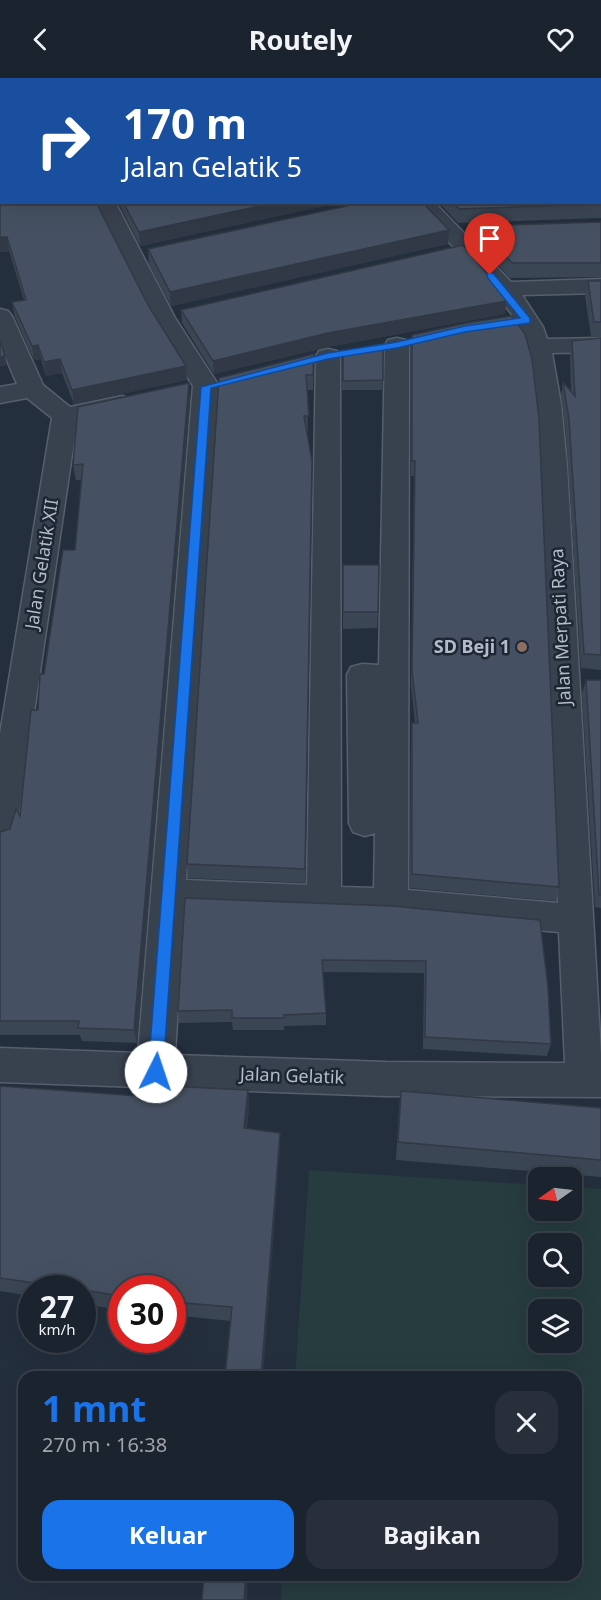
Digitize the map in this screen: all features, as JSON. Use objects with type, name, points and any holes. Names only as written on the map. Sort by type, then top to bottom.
[{"type":"street","points":[[108,204],[131,258],[163,318],[206,386],[156,1072]]},
{"type":"street","name":"Jalan Merpati Raya","points":[[423,204],[462,241],[503,289],[524,330],[547,397],[578,681],[575,919],[593,1079]]},
{"type":"street","points":[[131,258],[154,253]]},
{"type":"street","points":[[503,289],[601,286]]},
{"type":"street","points":[[163,318],[186,313]]},
{"type":"street","points":[[0,316],[32,389],[65,416],[141,400]]},
{"type":"street","points":[[524,330],[601,345]]},
{"type":"street","points":[[324,900],[363,351],[394,676],[391,903]]},
{"type":"street","points":[[0,395],[32,389]]},
{"type":"street","name":"Jalan Gelatik XII","points":[[0,834],[65,416]]},
{"type":"street","points":[[365,823],[362,675],[394,676]]},
{"type":"street","points":[[169,893],[391,903],[575,919]]},
{"type":"street","name":"Jalan Gelatik","points":[[0,1065],[386,1079],[593,1079]]},
{"type":"green space","points":[[309,1170],[528,1184],[528,1221],[582,1221],[582,1188],[601,1189],[601,1600],[281,1600],[282,1581],[582,1581],[582,1371],[295,1371]]},
{"type":"building","points":[[0,204],[97,204],[148,305],[186,366],[72,390],[60,359],[44,362],[38,345],[32,346],[12,302],[26,300],[7,237],[0,237]]},
{"type":"building","points":[[124,204],[269,204],[139,232]]},
{"type":"building","points":[[356,204],[424,204],[449,230],[170,292],[148,249]]},
{"type":"building","points":[[455,204],[601,204],[459,209]]},
{"type":"building","points":[[601,222],[601,263],[512,263],[477,226]]},
{"type":"building","points":[[463,245],[504,294],[506,301],[328,333],[213,361],[181,310]]},
{"type":"building","points":[[588,281],[601,281],[601,322],[594,322]]},
{"type":"building","points":[[512,316],[525,334],[532,359],[539,419],[559,887],[412,874],[412,723],[418,723],[412,670],[415,461],[412,461],[412,335]]},
{"type":"building","points":[[601,338],[601,655],[584,654],[569,419],[563,382],[575,396],[572,341]]},
{"type":"building","points":[[0,341],[5,356],[0,357]]},
{"type":"building","points":[[383,347],[383,380],[343,381],[343,354]]},
{"type":"building","points":[[314,354],[313,375],[306,375],[309,416],[304,416],[312,461],[305,869],[187,864],[219,378]]},
{"type":"building","points":[[189,383],[134,1030],[78,1028],[79,1021],[0,1021],[0,832],[10,829],[16,809],[20,816],[31,710],[38,710],[40,674],[44,674],[63,550],[75,550],[83,464],[73,465],[78,407]]},
{"type":"building","points":[[343,565],[379,565],[378,612],[343,612]]},
{"type":"building","points":[[586,680],[601,680],[601,895],[599,895]]},
{"type":"building","points":[[185,898],[392,906],[540,920],[548,988],[551,1044],[425,1037],[426,961],[322,960],[326,1013],[284,1015],[284,1018],[232,1018],[232,1010],[178,1011]]},
{"type":"building","points":[[0,1086],[166,1098],[168,1086],[248,1090],[244,1128],[280,1133],[261,1371],[226,1371],[232,1307],[186,1303],[186,1275],[108,1275],[108,1294],[96,1292],[96,1275],[18,1275],[18,1281],[0,1278]]},
{"type":"building","points":[[401,1091],[601,1108],[601,1160],[398,1142]]},
{"type":"building","points":[[204,1581],[246,1581],[244,1600],[202,1600]]},
{"type":"place","name":"SD Beji 1","points":[[522,647]]},
{"type":"route","points":[[156,1072],[206,387],[328,356],[397,345],[465,329],[527,321],[517,305],[490,275]]}]
